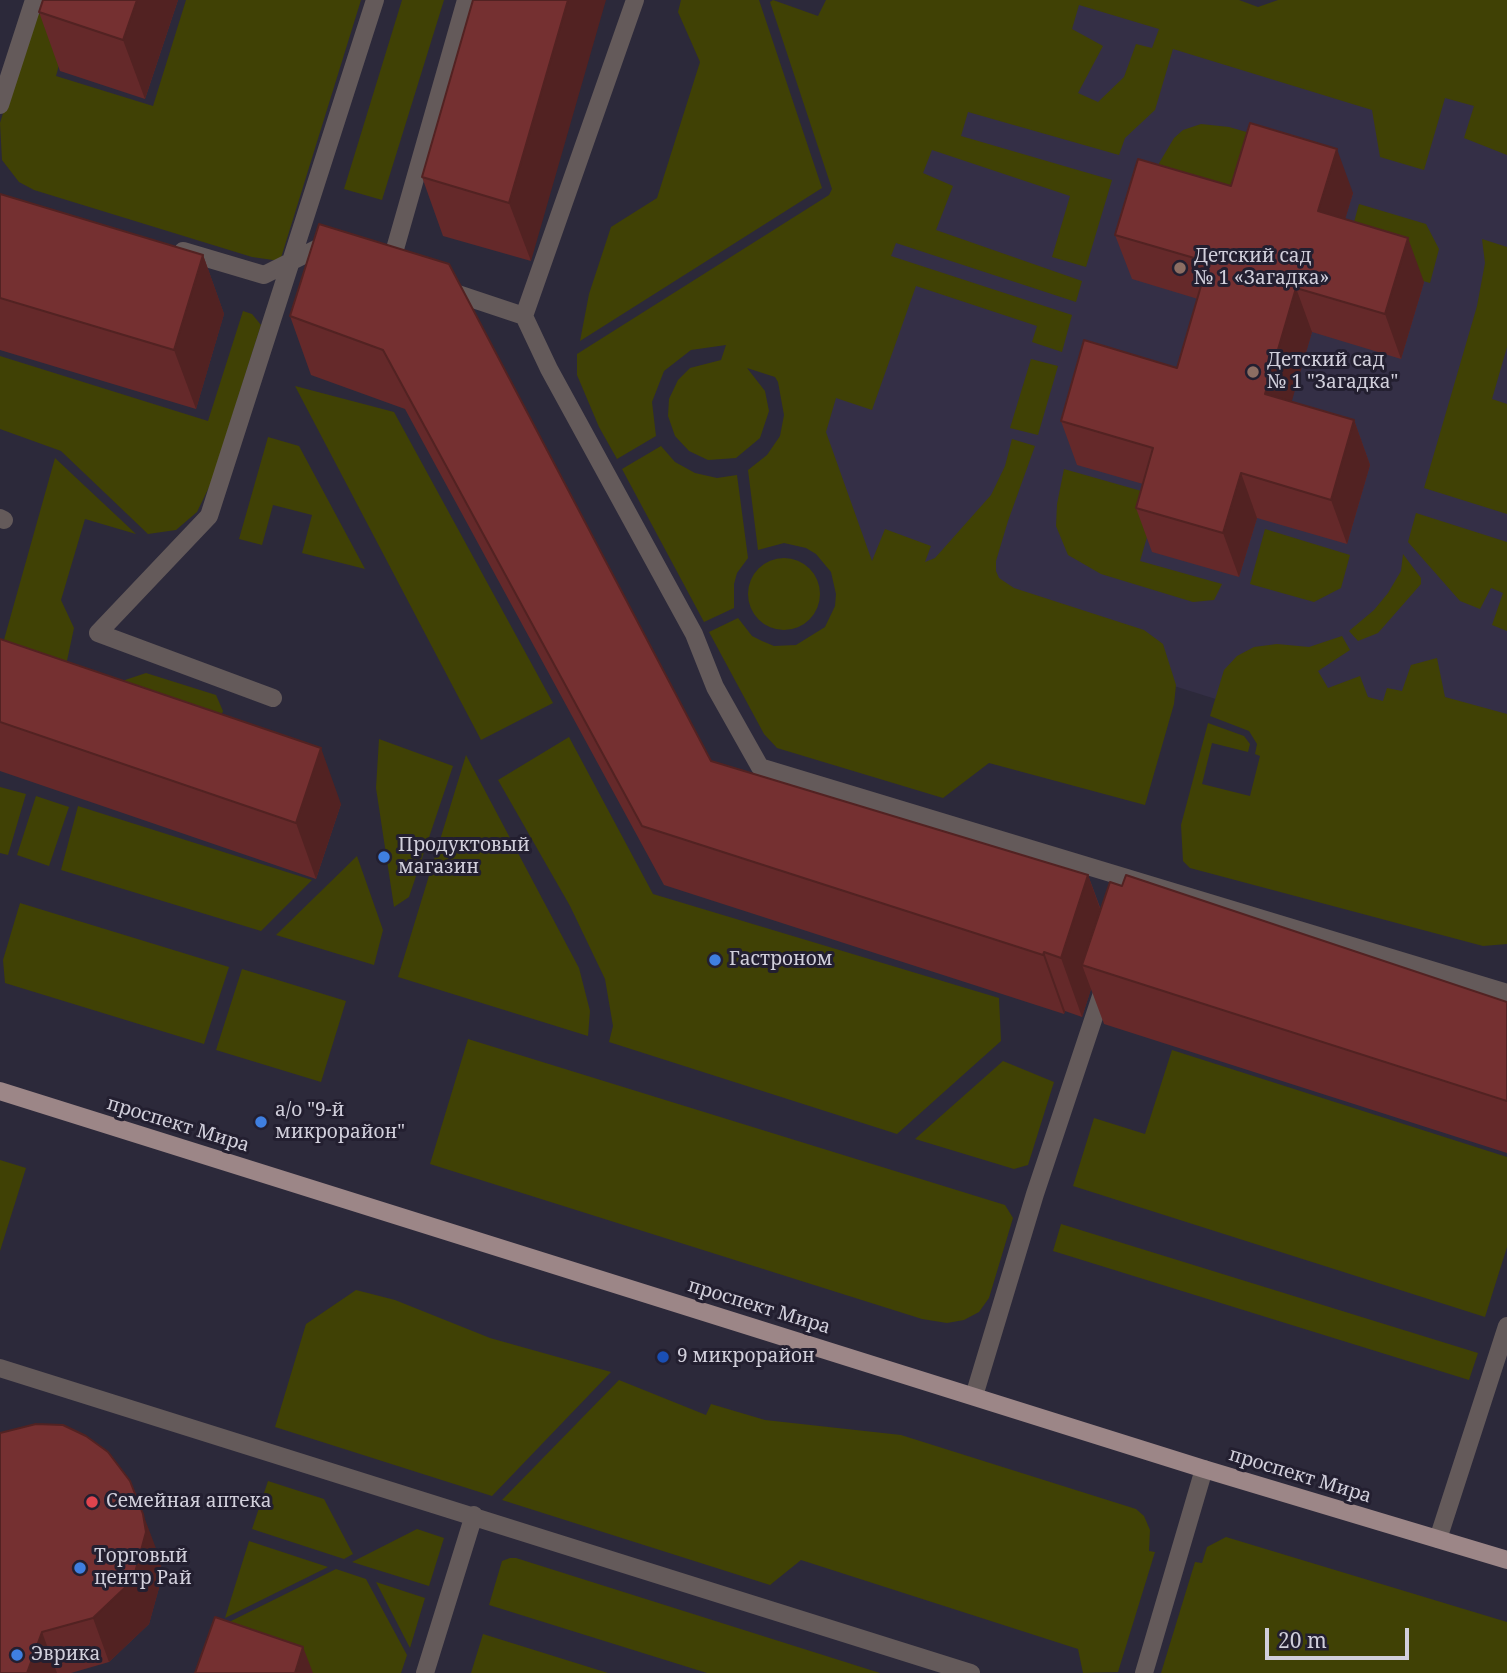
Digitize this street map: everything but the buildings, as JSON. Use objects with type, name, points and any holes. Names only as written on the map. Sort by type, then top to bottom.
[{"type":"main road","name":"проспект Мира","points":[[0,1091],[1204,1469],[1507,1560]]},
{"type":"lane","points":[[0,105],[34,0]]},
{"type":"lane","points":[[273,698],[98,633],[209,516],[374,0]]},
{"type":"lane","points":[[389,270],[466,0]]},
{"type":"lane","points":[[635,0],[524,316],[549,369],[694,634],[715,687],[760,767],[1137,888],[1507,993]]},
{"type":"lane","points":[[172,248],[264,275],[320,247],[343,255]]},
{"type":"lane","points":[[426,282],[524,316]]},
{"type":"lane","points":[[974,1396],[1035,1194],[1109,972]]},
{"type":"lane","points":[[1438,1539],[1507,1326]]},
{"type":"lane","points":[[0,1368],[971,1673]]},
{"type":"lane","points":[[1144,1673],[1204,1469]]},
{"type":"lane","points":[[425,1673],[474,1515]]},
{"type":"shaded area","points":[[186,0],[361,0],[280,261],[252,257],[34,190],[19,182],[2,160],[0,123],[34,12],[70,25],[56,76],[153,106]]},
{"type":"shaded area","points":[[402,0],[444,0],[382,200],[344,189]]},
{"type":"shaded area","points":[[681,0],[759,0],[822,188],[580,341],[589,294],[611,227],[657,198],[700,62],[678,12]]},
{"type":"shaded area","points":[[773,0],[818,16],[826,0],[1239,0],[1258,7],[1278,0],[1507,0],[1507,155],[1464,138],[1474,106],[1445,98],[1424,170],[1380,157],[1372,110],[1173,49],[1155,110],[1125,138],[1119,155],[968,112],[961,136],[1112,180],[1086,267],[1052,257],[1070,196],[932,150],[923,173],[953,186],[936,230],[1082,281],[1076,302],[896,243],[891,256],[1072,315],[1062,352],[1032,342],[1037,326],[916,286],[872,410],[836,398],[826,432],[872,561],[885,529],[931,546],[925,562],[935,558],[991,495],[1005,466],[1012,439],[1035,446],[1008,521],[996,561],[996,571],[999,578],[1014,588],[1144,630],[1163,644],[1176,685],[1174,704],[1145,805],[989,763],[943,798],[777,748],[764,734],[709,632],[738,618],[752,636],[762,641],[774,646],[796,645],[825,627],[835,606],[836,594],[831,572],[816,554],[806,548],[784,543],[758,550],[748,470],[767,455],[780,436],[784,415],[778,382],[775,377],[747,368],[765,391],[769,411],[760,438],[736,458],[708,460],[689,451],[675,436],[668,416],[669,399],[678,380],[690,368],[721,360],[726,345],[691,350],[664,371],[652,402],[656,436],[617,459],[599,427],[577,375],[577,354],[829,195],[832,189],[770,2]],"holes":[[[1079,5],[1159,29],[1152,48],[1136,44],[1124,77],[1098,102],[1078,93],[1103,46],[1072,29]]]},
{"type":"shaded area","name":"Детский сад № 1 «Загадка»","points":[[936,0],[1188,0],[1507,99],[1507,779],[1504,789],[860,588],[800,437]]},
{"type":"shaded area","points":[[1201,124],[1229,127],[1316,152],[1242,227],[1158,165],[1174,138],[1183,130]]},
{"type":"shaded area","points":[[1359,204],[1426,224],[1439,249],[1430,283],[1344,258]]},
{"type":"shaded area","points":[[1482,239],[1507,247],[1507,347],[1492,399],[1507,404],[1507,514],[1424,488],[1477,306],[1485,263]]},
{"type":"shaded area","points":[[243,311],[252,314],[261,325],[211,483],[197,512],[176,530],[148,534],[61,451],[0,429],[0,356],[208,421]]},
{"type":"shaded area","points":[[1031,359],[1058,366],[1038,435],[1010,428]]},
{"type":"shaded area","points":[[295,386],[394,412],[553,703],[481,740]]},
{"type":"shaded area","points":[[268,437],[299,446],[365,569],[302,553],[312,515],[273,505],[262,545],[239,539]]},
{"type":"shaded area","points":[[661,446],[675,462],[695,473],[717,478],[737,475],[748,558],[737,573],[734,608],[704,622],[622,469]]},
{"type":"shaded area","points":[[55,458],[136,534],[85,519],[61,600],[74,628],[62,684],[0,654]]},
{"type":"shaded area","points":[[1064,469],[1159,496],[1140,561],[1222,584],[1214,600],[1193,602],[1101,574],[1068,555],[1056,526]]},
{"type":"shaded area","points":[[1416,513],[1507,542],[1507,631],[1492,625],[1503,593],[1491,588],[1480,609],[1460,601],[1408,542]]},
{"type":"shaded area","points":[[1265,529],[1350,555],[1341,588],[1314,602],[1250,584]]},
{"type":"shaded area","points":[[1403,554],[1421,578],[1421,584],[1378,633],[1358,641],[1349,631],[1374,610],[1388,593],[1401,571]]},
{"type":"shaded area","points":[[791,558],[810,568],[818,580],[818,608],[810,620],[798,628],[777,630],[758,620],[750,608],[748,587],[758,568],[770,560]]},
{"type":"shaded area","points":[[1342,636],[1350,650],[1318,671],[1328,688],[1360,676],[1368,697],[1383,701],[1387,688],[1402,691],[1411,665],[1437,658],[1445,697],[1507,714],[1507,944],[1483,946],[1190,868],[1183,861],[1181,825],[1208,723],[1244,736],[1250,744],[1248,752],[1212,743],[1202,784],[1250,796],[1260,756],[1255,754],[1257,744],[1249,731],[1210,716],[1224,670],[1237,656],[1254,647],[1277,644],[1309,647]]},
{"type":"shaded area","points":[[146,673],[216,695],[223,711],[215,732],[118,701],[125,680]]},
{"type":"shaded area","points":[[569,737],[653,894],[999,998],[1001,1041],[897,1134],[609,1042],[613,1026],[605,979],[570,906],[498,780]]},
{"type":"shaded area","points":[[379,739],[453,766],[409,897],[394,907],[376,788]]},
{"type":"shaded area","points":[[466,755],[579,968],[590,1011],[588,1036],[398,977]]},
{"type":"shaded area","points":[[0,787],[26,794],[8,855],[0,853]]},
{"type":"shaded area","points":[[36,796],[69,807],[49,866],[17,855]]},
{"type":"shaded area","points":[[78,806],[312,880],[261,931],[61,870]]},
{"type":"shaded area","points":[[357,856],[383,930],[374,965],[276,935]]},
{"type":"shaded area","points":[[20,903],[229,967],[204,1044],[5,983],[3,960]]},
{"type":"shaded area","points":[[242,969],[346,1001],[321,1082],[216,1050]]},
{"type":"shaded area","points":[[468,1039],[1005,1205],[1013,1218],[989,1298],[979,1312],[964,1320],[947,1323],[922,1319],[430,1164]]},
{"type":"shaded area","points":[[1172,1050],[1507,1157],[1507,1247],[1485,1317],[1073,1186],[1094,1118],[1145,1134]]},
{"type":"shaded area","points":[[1003,1061],[1054,1082],[1028,1165],[1014,1169],[915,1139]]},
{"type":"shaded area","points":[[0,1160],[26,1168],[0,1251]]},
{"type":"shaded area","points":[[1061,1224],[1478,1353],[1469,1380],[1053,1251]]},
{"type":"shaded area","points":[[356,1290],[395,1300],[490,1338],[611,1372],[492,1496],[275,1427],[306,1324]]},
{"type":"shaded area","points":[[619,1380],[706,1415],[711,1404],[765,1420],[901,1435],[1136,1509],[1144,1516],[1150,1530],[1149,1551],[1155,1552],[1118,1672],[1083,1673],[1078,1649],[801,1560],[770,1585],[502,1500]]},
{"type":"shaded area","points":[[268,1481],[324,1499],[353,1554],[344,1559],[252,1529]]},
{"type":"shaded area","points":[[417,1529],[444,1538],[429,1586],[352,1562]]},
{"type":"shaded area","points":[[1226,1537],[1507,1622],[1507,1673],[1161,1673],[1195,1562],[1202,1563],[1207,1547]]},
{"type":"shaded area","points":[[249,1541],[328,1567],[225,1618]]},
{"type":"shaded area","points":[[510,1558],[880,1673],[707,1673],[489,1605],[502,1561]]},
{"type":"shaded area","points":[[336,1569],[366,1579],[407,1655],[401,1673],[209,1673],[223,1625]]},
{"type":"shaded area","points":[[376,1582],[425,1598],[410,1648]]},
{"type":"shaded area","points":[[483,1634],[608,1673],[471,1673]]},
{"type":"place","name":"Детский сад № 1 «Загадка»","points":[[1180,268]]},
{"type":"place","name":"Детский сад № 1 \"Загадка\"","points":[[1253,372]]},
{"type":"place","name":"Продуктовый магазин","points":[[384,857]]},
{"type":"place","name":"Гастроном","points":[[715,960]]},
{"type":"place","name":"а/о \"9-й микрорайон\"","points":[[261,1122]]},
{"type":"place","name":"9 микрорайон","points":[[663,1357]]},
{"type":"place","name":"Семейная аптека","points":[[92,1502]]},
{"type":"place","name":"Торговый центр Рай","points":[[80,1568]]},
{"type":"place","name":"Эврика","points":[[17,1655]]}]
